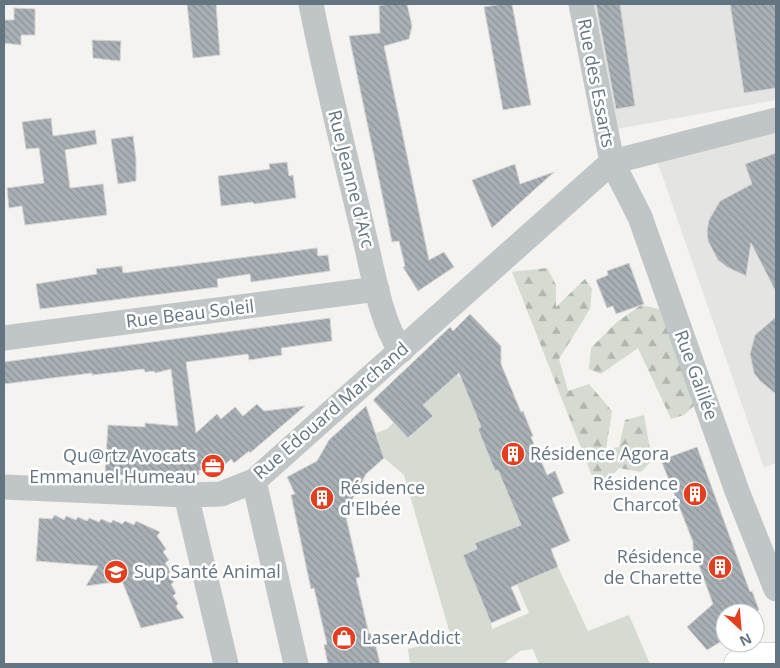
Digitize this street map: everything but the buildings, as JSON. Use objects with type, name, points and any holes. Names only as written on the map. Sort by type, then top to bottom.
[{"type":"main road","points":[[738,664],[754,657],[776,657]]},
{"type":"main road","points":[[769,664],[776,657]]},
{"type":"street","name":"Rue Jeanne d'Arc","points":[[311,4],[325,74],[377,290],[395,342],[401,350]]},
{"type":"street","name":"Rue des Essarts","points":[[581,4],[612,162]]},
{"type":"street","points":[[612,162],[776,120]]},
{"type":"street","name":"Rue Edouard Marchand","points":[[4,487],[186,495],[220,494],[254,481],[612,162]]},
{"type":"street","name":"Rue Galilée","points":[[612,162],[640,217],[734,483],[776,589]]},
{"type":"street","name":"Rue Beau Soleil","points":[[4,338],[377,290]]},
{"type":"street","points":[[254,481],[296,664]]},
{"type":"street","points":[[186,495],[226,664]]},
{"type":"shaded area","points":[[592,4],[776,4],[776,100],[617,129]]},
{"type":"shaded area","points":[[776,120],[776,463],[764,468],[654,152]]},
{"type":"green space","points":[[547,268],[556,285],[556,307],[585,279],[592,289],[590,309],[559,359],[568,391],[589,384],[612,411],[606,449],[619,447],[625,420],[644,415],[652,460],[641,472],[619,468],[610,477],[594,481],[512,272]]},
{"type":"green space","points":[[641,305],[659,309],[697,403],[684,415],[671,419],[638,348],[601,374],[589,369],[591,348],[617,322]]},
{"type":"green space","points":[[457,375],[462,379],[481,427],[478,429],[495,471],[498,470],[527,522],[475,544],[492,629],[529,613],[509,566],[528,580],[558,567],[588,631],[629,615],[650,664],[539,664],[533,649],[520,651],[503,664],[410,664],[408,649],[451,637],[404,475],[384,458],[376,433],[387,429],[394,422],[409,438],[433,416],[418,400]]},
{"type":"place","name":"Résidence Agora","points":[[513,454]]},
{"type":"place","name":"Qu@rtz Avocats Emmanuel Humeau","points":[[213,466]]},
{"type":"place","name":"Résidence Charcot","points":[[695,494]]},
{"type":"place","name":"Résidence d'Elbée","points":[[322,498]]},
{"type":"place","name":"Résidence de Charette","points":[[720,567]]},
{"type":"place","name":"Sup Santé Animal","points":[[116,572]]},
{"type":"place","name":"LaserAddict","points":[[344,638]]}]
